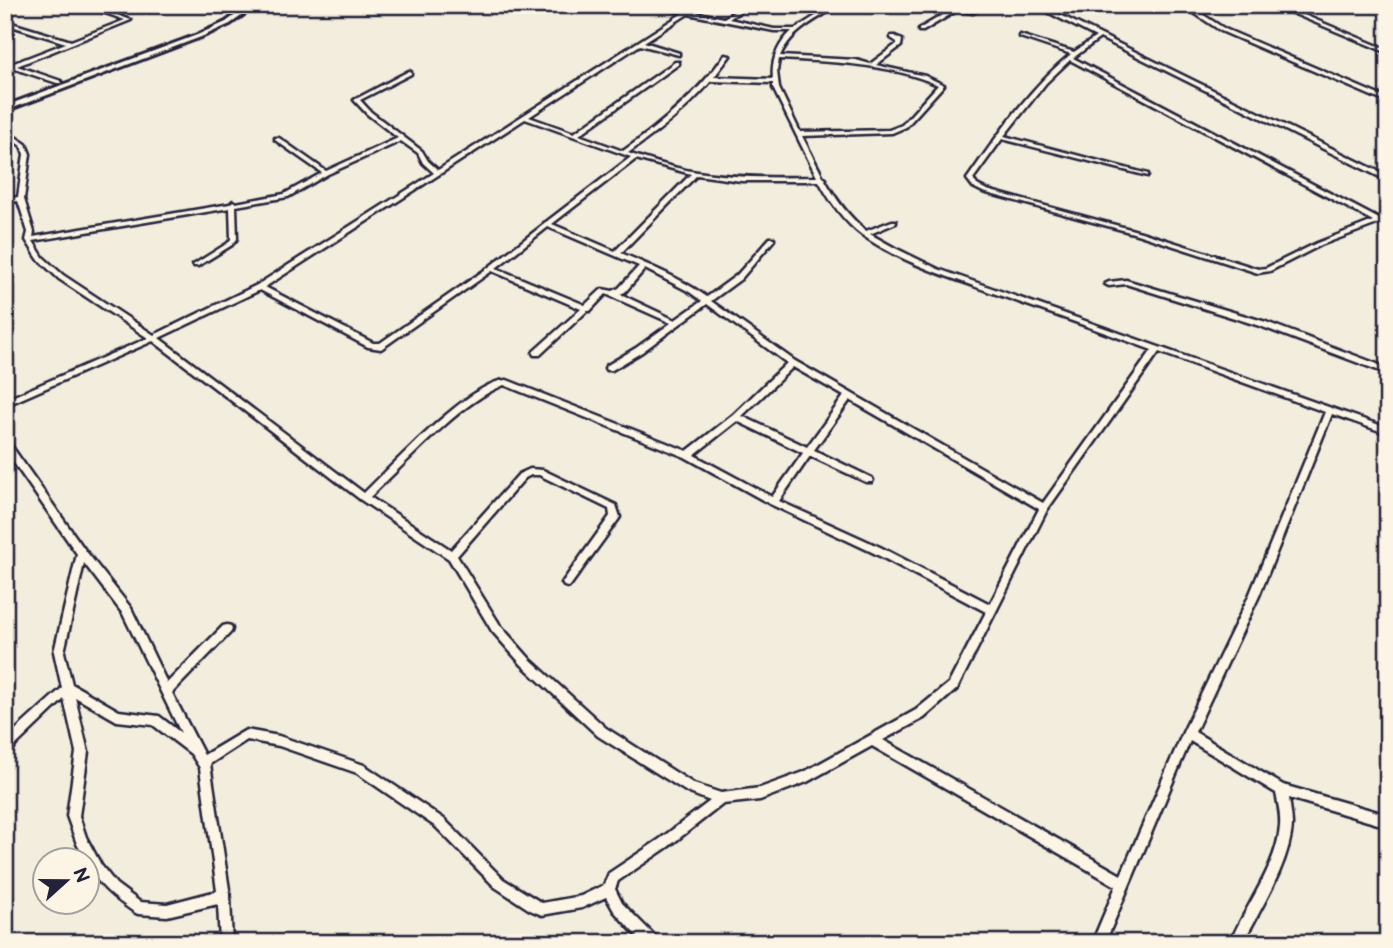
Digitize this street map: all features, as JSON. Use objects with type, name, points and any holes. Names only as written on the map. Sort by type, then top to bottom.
[{"type":"main road","points":[[5,103],[188,34],[216,22],[242,5]]},
{"type":"main road","points":[[5,109],[200,36],[228,23],[254,5]]},
{"type":"street","points":[[5,13],[23,5]]},
{"type":"street","points":[[7,66],[130,20],[84,5]]},
{"type":"street","points":[[651,5],[774,30],[794,30]]},
{"type":"street","points":[[670,9],[676,5]]},
{"type":"street","points":[[725,20],[747,5]]},
{"type":"street","points":[[837,5],[794,30],[783,42],[777,57],[775,81],[834,203],[849,221],[866,234],[936,270],[1388,431]]},
{"type":"street","points":[[945,5],[977,12],[986,5]]},
{"type":"street","points":[[1036,5],[1052,9],[1100,36],[1388,179]]},
{"type":"street","points":[[1184,5],[1223,30],[1388,101]]},
{"type":"street","points":[[1275,5],[1388,52]]},
{"type":"street","points":[[921,30],[957,9]]},
{"type":"street","points":[[5,402],[154,338],[260,287],[686,13]]},
{"type":"street","points":[[5,22],[72,43]]},
{"type":"street","points":[[1022,36],[1071,55],[1377,221]]},
{"type":"street","points":[[1100,36],[1071,55],[1020,108],[970,179],[975,186],[1139,233],[1243,268],[1268,270],[1319,244],[1388,218]]},
{"type":"street","points":[[872,65],[899,45],[900,41],[893,37]]},
{"type":"street","points":[[640,43],[677,54]]},
{"type":"street","points":[[625,152],[666,121],[711,79],[727,56]]},
{"type":"street","points":[[777,57],[872,65],[935,81],[941,85],[904,126],[890,132],[800,134]]},
{"type":"street","points":[[576,134],[677,63]]},
{"type":"street","points":[[7,66],[59,82]]},
{"type":"street","points":[[408,74],[357,100],[369,114],[420,152],[425,162],[438,173]]},
{"type":"street","points":[[711,79],[739,82],[775,81]]},
{"type":"street","points":[[524,117],[635,157],[696,173],[732,178],[823,179]]},
{"type":"street","points":[[5,132],[24,145],[27,154],[20,199],[32,232],[29,240]]},
{"type":"street","points":[[1001,137],[1146,174]]},
{"type":"street","points":[[277,139],[327,173]]},
{"type":"street","points":[[29,240],[286,196],[327,173],[400,139]]},
{"type":"street","points":[[260,287],[371,345],[381,346],[491,268],[635,157]]},
{"type":"street","points":[[616,254],[696,173]]},
{"type":"street","points":[[5,201],[20,199]]},
{"type":"street","points":[[196,265],[234,239],[233,203]]},
{"type":"street","points":[[866,234],[894,222]]},
{"type":"street","points":[[546,224],[644,265],[691,289],[792,363],[1044,508]]},
{"type":"street","points":[[609,368],[739,276],[772,239]]},
{"type":"street","points":[[29,240],[40,258],[61,277],[154,338],[364,498],[452,556],[496,628],[526,662],[602,732],[691,788],[721,799],[760,794],[807,776],[920,714],[953,686],[1044,508],[1157,349]]},
{"type":"street","points":[[614,294],[622,290],[644,265]]},
{"type":"street","points":[[491,268],[587,309]]},
{"type":"street","points":[[1109,284],[1126,282],[1250,320],[1388,371]]},
{"type":"street","points":[[537,354],[605,290],[674,322]]},
{"type":"street","points":[[688,456],[736,417],[792,363]]},
{"type":"street","points":[[364,498],[434,431],[486,388],[503,382],[688,456],[773,502],[877,550],[991,610]]},
{"type":"street","points":[[773,502],[849,395]]},
{"type":"street","points":[[1098,943],[1188,734],[1254,596],[1330,410]]},
{"type":"street","points":[[736,417],[869,480]]},
{"type":"street","points":[[5,443],[127,611],[199,757],[224,896],[226,943]]},
{"type":"street","points":[[452,556],[523,476],[535,471],[613,507],[616,511],[615,517],[568,583]]},
{"type":"street","points":[[82,552],[59,652],[82,752],[73,816],[81,840],[97,869],[112,888],[138,908],[167,910],[224,896]]},
{"type":"street","points":[[166,692],[228,629]]},
{"type":"street","points":[[5,752],[12,741],[69,688]]},
{"type":"street","points":[[69,688],[117,716],[155,720],[199,757]]},
{"type":"street","points":[[199,757],[246,734],[279,741],[360,769],[440,823],[499,883],[534,906],[542,909],[582,902],[609,890]]},
{"type":"street","points":[[1188,734],[1281,790],[1388,821]]},
{"type":"street","points":[[873,741],[1124,883]]},
{"type":"street","points":[[1236,943],[1273,868],[1284,833],[1286,814],[1281,790]]},
{"type":"street","points":[[652,943],[618,907],[609,890],[613,877],[664,843],[721,799]]}]
